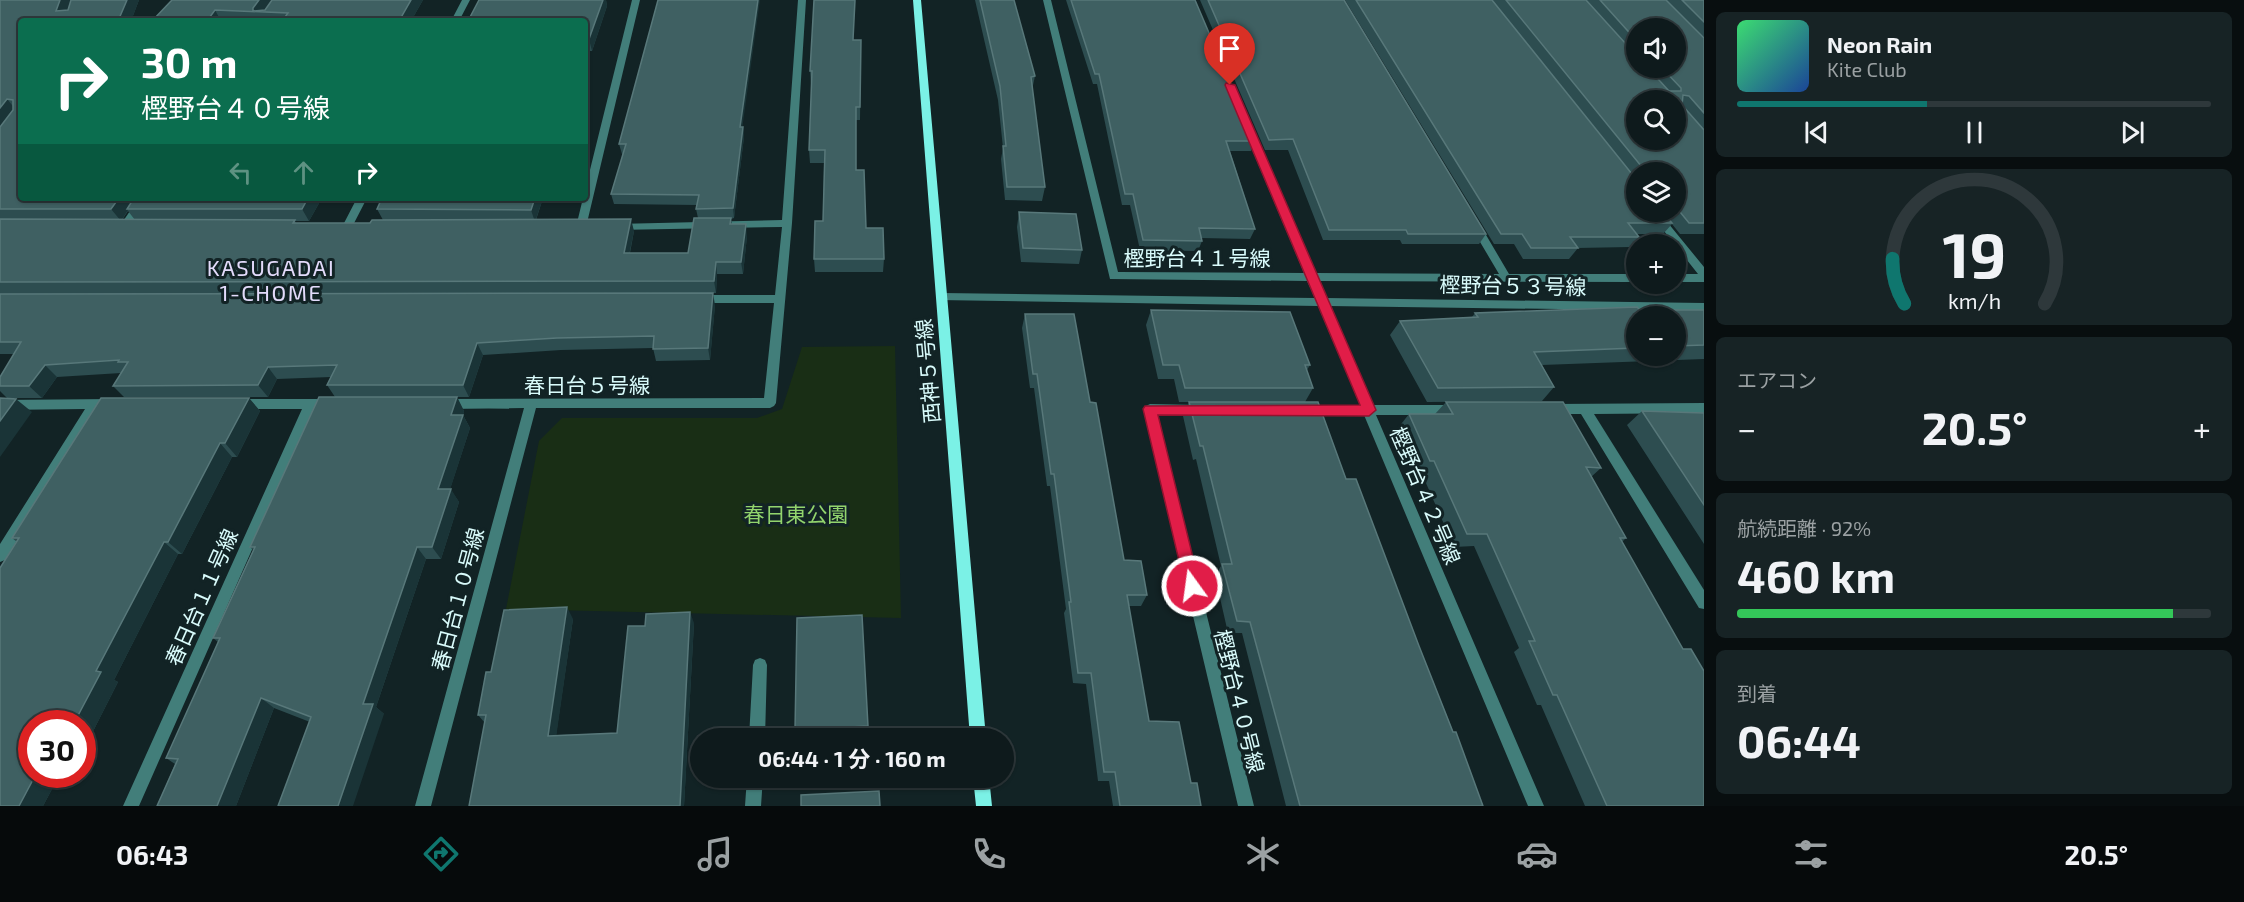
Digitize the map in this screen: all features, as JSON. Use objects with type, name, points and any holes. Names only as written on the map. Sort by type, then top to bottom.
[{"type":"street","points":[[457,18],[466,0]]},
{"type":"street","points":[[592,227],[636,0]]},
{"type":"street","name":"春日台５号線","points":[[438,404],[770,403],[802,0]]},
{"type":"street","name":"西神５号線","points":[[917,0],[977,728]]},
{"type":"street","name":"樫野台４１号線","points":[[1047,0],[1114,276],[1626,278]]},
{"type":"street","name":"樫野台４２号線","points":[[1244,117],[1536,806]]},
{"type":"street","points":[[136,227],[119,226],[141,201]]},
{"type":"street","points":[[347,227],[360,201]]},
{"type":"street","points":[[1469,216],[1506,277]]},
{"type":"street","points":[[1662,222],[1704,276]]},
{"type":"street","points":[[569,227],[786,223]]},
{"type":"street","points":[[335,227],[359,227]]},
{"type":"street","points":[[1686,277],[1704,276]]},
{"type":"street","name":"樫野台５３号線","points":[[942,297],[1704,307]]},
{"type":"street","points":[[685,299],[780,299]]},
{"type":"street","points":[[0,556],[95,404]]},
{"type":"street","points":[[0,405],[131,404]]},
{"type":"street","points":[[227,404],[345,404]]},
{"type":"street","name":"春日台１１号線","points":[[131,806],[310,404]]},
{"type":"street","name":"春日台１０号線","points":[[423,806],[531,404]]},
{"type":"street","points":[[1540,409],[1704,408]]},
{"type":"street","name":"樫野台４０号線","points":[[1219,410],[1150,409],[1246,806]]},
{"type":"street","points":[[1585,409],[1704,603]]},
{"type":"street","points":[[1288,410],[1471,410]]},
{"type":"street","points":[[757,728],[760,665]]},
{"type":"street","points":[[753,806],[754,788]]},
{"type":"street","points":[[982,788],[984,806]]},
{"type":"green space","name":"春日東公園","points":[[895,346],[901,618],[506,609],[539,441],[562,418],[757,418],[782,409],[802,347]]},
{"type":"building","points":[[0,0],[60,0],[56,11],[68,10],[71,0],[127,0],[119,18],[18,18],[18,201],[117,201],[111,209],[0,209],[0,127],[13,110],[13,100],[7,99],[0,108]]},
{"type":"building","points":[[172,0],[259,0],[253,11],[265,10],[272,0],[411,0],[401,18],[284,18],[288,13],[215,10],[209,18],[155,18]]},
{"type":"building","points":[[479,0],[603,0],[589,39],[588,18],[470,18]]},
{"type":"building","points":[[658,0],[758,0],[740,127],[743,127],[733,208],[696,209],[699,195],[611,194],[626,144],[619,144]]},
{"type":"building","points":[[814,0],[855,0],[853,40],[861,40],[860,107],[856,107],[856,170],[864,170],[866,228],[883,228],[884,259],[814,259],[815,221],[823,221],[825,150],[809,150]]},
{"type":"building","points":[[980,0],[1014,0],[1035,76],[1031,77],[1045,187],[1007,187],[1003,146],[1006,146],[1000,86]]},
{"type":"building","points":[[1071,0],[1195,0],[1255,141],[1226,141],[1255,229],[1199,228],[1202,241],[1143,240],[1133,194],[1125,194],[1099,74],[1095,74]]},
{"type":"building","points":[[1208,0],[1344,0],[1486,234],[1408,234],[1406,230],[1329,230],[1293,139],[1269,140]]},
{"type":"building","points":[[1356,0],[1492,0],[1626,167],[1626,222],[1672,223],[1628,223],[1637,234],[1626,234],[1626,237],[1570,237],[1578,248],[1531,248],[1522,234],[1501,234]]},
{"type":"building","points":[[1506,0],[1586,0],[1626,44],[1626,78],[1657,78],[1668,90],[1626,90],[1626,147]]},
{"type":"building","points":[[1600,0],[1666,0],[1684,18],[1626,18],[1626,29]]},
{"type":"building","points":[[1682,0],[1704,0],[1704,22]]},
{"type":"building","points":[[1686,20],[1704,38],[1704,113],[1686,96],[1686,90],[1681,90],[1672,78],[1686,78]]},
{"type":"building","points":[[1686,110],[1704,130],[1704,223],[1689,223],[1686,219],[1686,162],[1638,162],[1628,150],[1686,150]]},
{"type":"building","points":[[132,201],[306,201],[302,209],[127,209]]},
{"type":"building","points":[[381,201],[534,201],[531,210],[377,209]]},
{"type":"building","points":[[1019,212],[1076,214],[1082,250],[1023,248]]},
{"type":"building","points":[[694,218],[731,218],[730,224],[746,224],[741,262],[716,262],[714,281],[0,282],[0,219],[295,220],[293,223],[370,223],[372,220],[631,219],[624,253],[688,253]]},
{"type":"building","points":[[713,293],[708,348],[653,349],[654,336],[557,338],[477,343],[463,385],[327,385],[337,365],[268,367],[258,385],[113,386],[128,362],[118,362],[119,360],[45,365],[29,386],[0,386],[0,377],[21,342],[0,342],[0,294]]},
{"type":"building","points":[[1626,307],[1626,348],[1534,352],[1554,387],[1438,388],[1400,321],[1478,317],[1475,313]]},
{"type":"building","points":[[1151,310],[1290,312],[1310,365],[1305,365],[1313,388],[1185,388],[1179,365],[1163,365]]},
{"type":"building","points":[[1686,310],[1704,310],[1704,345],[1686,346]]},
{"type":"building","points":[[1025,314],[1074,314],[1090,402],[1096,403],[1124,560],[1141,561],[1147,595],[1127,595],[1149,721],[1179,722],[1191,783],[1197,783],[1201,806],[1120,806],[1115,772],[1104,772],[1091,673],[1078,673],[1054,474],[1051,474],[1037,374],[1033,374]]},
{"type":"building","points":[[319,397],[457,397],[451,415],[463,415],[438,489],[451,489],[432,547],[417,547],[363,704],[373,704],[338,806],[278,806],[311,717],[261,698],[217,806],[157,806],[178,759],[166,758],[220,638],[213,638],[255,547],[250,547]]},
{"type":"building","points":[[0,398],[16,399],[0,421]]},
{"type":"building","points":[[101,398],[249,398],[225,443],[220,443],[168,542],[164,542],[96,671],[101,672],[81,710],[18,710],[18,788],[29,788],[19,806],[0,806],[0,568],[19,538],[12,538]]},
{"type":"building","points":[[1189,402],[1318,402],[1346,479],[1356,479],[1483,806],[1300,806],[1250,622],[1237,621],[1222,564],[1232,564],[1203,446],[1200,446]]},
{"type":"building","points":[[1446,402],[1563,402],[1601,468],[1586,467],[1626,538],[1620,538],[1683,649],[1691,649],[1704,671],[1704,806],[1607,806],[1557,695],[1553,695],[1529,641],[1535,641],[1487,534],[1467,534],[1434,461],[1430,461],[1409,414],[1453,414]]},
{"type":"building","points":[[1642,411],[1704,413],[1704,505]]},
{"type":"building","points":[[567,607],[548,736],[617,733],[628,626],[645,626],[646,614],[690,612],[680,806],[469,806],[486,715],[478,715],[486,672],[491,672],[504,610]]},
{"type":"building","points":[[862,615],[868,726],[795,728],[797,618]]},
{"type":"building","points":[[879,791],[880,806],[801,806],[801,795]]},
{"type":"district","name":"KASUGADAI 1-CHOME","points":[[271,280]]},
{"type":"route","points":[[1192,586],[1150,409],[1369,410],[1230,85]]}]
